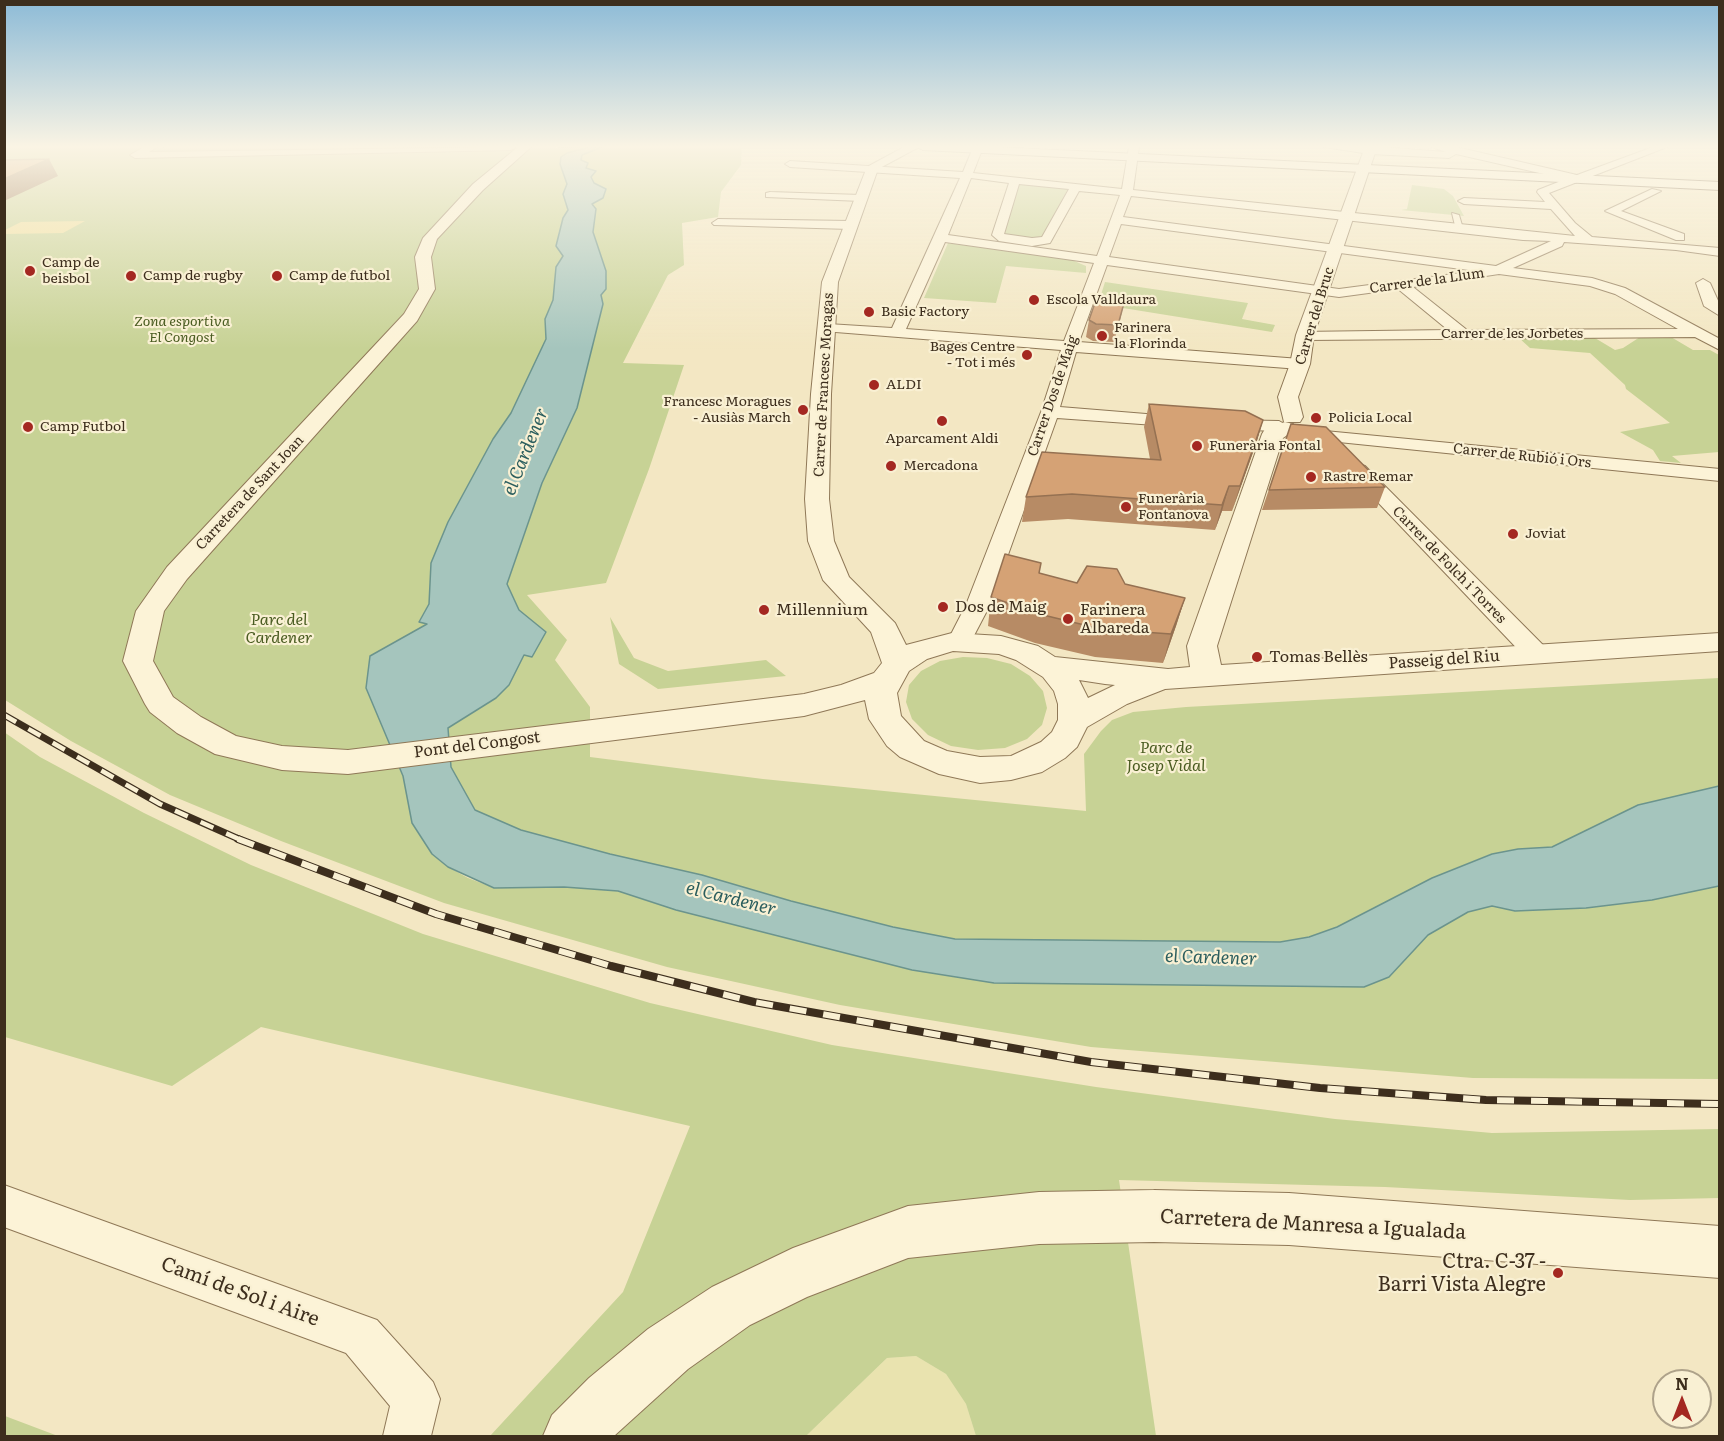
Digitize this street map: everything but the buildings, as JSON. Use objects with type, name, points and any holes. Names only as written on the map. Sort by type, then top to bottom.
[{"type":"street","name":"Carretera de Sant Joan","points":[[348,762],[282,759],[227,746],[189,725],[161,704],[138,661],[144,628],[150,611],[177,573],[411,317],[427,289],[423,257],[429,238],[452,214]]},
{"type":"street","points":[[718,223],[764,214]]},
{"type":"street","points":[[811,214],[850,225]]},
{"type":"street","name":"Carrer de Francesc Moragas","points":[[854,214],[830,282],[821,394],[817,499],[821,541],[837,580],[885,629],[892,672]]},
{"type":"street","points":[[897,333],[951,214]]},
{"type":"street","points":[[1004,214],[998,235],[1014,240],[1044,242],[1060,214]]},
{"type":"street","name":"Carrer Dos de Maig","points":[[949,643],[978,605],[1050,412],[1070,346],[1119,214]]},
{"type":"street","points":[[1322,214],[1461,230],[1714,251]]},
{"type":"street","points":[[1562,214],[1588,240]]},
{"type":"street","points":[[1619,214],[1714,251]]},
{"type":"street","points":[[1455,215],[1461,230]]},
{"type":"street","name":"Carrer del Bruc","points":[[1298,428],[1288,397],[1300,364],[1305,335],[1346,217]]},
{"type":"street","points":[[1117,220],[1592,282],[1612,287],[1719,345]]},
{"type":"street","name":"Carrer de la Llum","points":[[941,238],[1321,292],[1340,292],[1490,273],[1496,268],[1558,243],[1557,238]]},
{"type":"street","points":[[1703,283],[1710,306],[1719,312]]},
{"type":"street","points":[[1401,285],[1463,334]]},
{"type":"street","points":[[828,328],[1300,364]]},
{"type":"street","name":"Carrer de les Jorbetes","points":[[1305,335],[1719,333]]},
{"type":"street","name":"Carrer de Rubió i Ors","points":[[1050,412],[1202,424],[1298,428],[1719,475]]},
{"type":"street","points":[[1207,675],[1202,646],[1273,434],[1298,428]]},
{"type":"street","name":"Carrer de Folch i Torres","points":[[1298,428],[1537,654]]},
{"type":"street","points":[[837,580],[897,623],[949,643]]},
{"type":"street","name":"Passeig del Riu","points":[[1048,666],[1105,674],[1168,679],[1719,642]]},
{"type":"street","points":[[804,705],[849,694],[892,672],[916,652],[949,643],[1001,645],[1027,653],[1048,666],[1062,679],[1071,694],[1074,720],[1065,739],[1047,754],[1021,765],[991,770],[959,767],[929,758],[905,744],[889,726],[881,706],[892,672]]},
{"type":"street","name":"Passeig del Riu","points":[[1074,720],[1116,696],[1168,679]]},
{"type":"street","name":"Pont del Congost","points":[[348,762],[804,705]]},
{"type":"street","points":[[804,705],[889,726]]},
{"type":"street","name":"Camí de Sol i Aire","points":[[4,1206],[361,1336],[416,1400],[406,1437]]},
{"type":"street","name":"Carretera de Manresa a Igualada","points":[[573,1437],[610,1400],[668,1349],[731,1306],[793,1275],[908,1232],[1039,1218],[1154,1216],[1289,1219],[1719,1252]]},
{"type":"shaded area","points":[[916,1356],[946,1374],[966,1404],[976,1436],[806,1436],[887,1358]]},
{"type":"green space","points":[[5,214],[565,214],[563,218],[563,256],[556,267],[553,300],[545,319],[547,339],[511,413],[493,439],[448,522],[431,563],[429,604],[419,621],[427,624],[413,633],[388,735],[403,776],[412,823],[432,854],[448,867],[494,888],[564,887],[618,891],[676,910],[912,970],[994,983],[1389,977],[1428,935],[1468,912],[1492,906],[1515,911],[1586,908],[1652,900],[1719,886],[1719,1079],[1473,1078],[1091,1047],[840,1005],[667,967],[444,903],[281,841],[170,795],[71,741],[5,700]]},
{"type":"green space","name":"Parc de Josep Vidal","points":[[595,214],[718,214],[718,217],[682,223],[684,265],[668,275],[623,363],[684,365],[649,469],[606,583],[527,595],[567,640],[555,660],[590,707],[590,757],[763,779],[1086,811],[1084,754],[1112,720],[1133,712],[1186,707],[1719,678],[1720,786],[1638,805],[1552,847],[1518,849],[1491,854],[1432,878],[1337,927],[1309,937],[1280,942],[955,939],[893,927],[702,875],[610,854],[521,830],[475,810],[451,767],[448,728],[496,698],[509,685],[524,655],[519,610],[507,584],[542,483],[577,408],[606,271],[593,232]]},
{"type":"green space","points":[[1010,214],[1054,214],[1041,239],[1004,234]]},
{"type":"green space","points":[[948,243],[1072,260],[1086,266],[1086,273],[1006,266],[996,303],[924,298]]},
{"type":"green space","points":[[1105,282],[1248,303],[1242,319],[1275,325],[1272,332],[1098,304]]},
{"type":"green space","points":[[1640,337],[1671,337],[1693,350],[1710,350],[1719,355],[1719,452],[1672,456],[1681,463],[1660,461],[1653,450],[1620,432],[1670,423],[1626,389],[1625,385],[1590,353],[1530,348],[1519,338],[1595,338],[1615,350],[1623,348]]},
{"type":"green space","points":[[610,617],[634,658],[668,671],[766,660],[786,676],[658,689],[619,664]]},
{"type":"green space","points":[[963,657],[987,658],[1011,664],[1030,676],[1043,691],[1047,708],[1042,725],[1027,739],[1005,748],[978,750],[951,746],[928,735],[912,719],[906,702],[909,685],[921,671],[940,661]]},
{"type":"green space","points":[[4,732],[40,757],[144,813],[251,865],[423,934],[650,1003],[832,1045],[1096,1087],[1335,1119],[1492,1133],[1719,1129],[1719,1198],[1630,1200],[1385,1187],[1119,1180],[1156,1436],[976,1436],[966,1404],[946,1374],[916,1356],[887,1358],[806,1436],[490,1436],[623,1292],[690,1126],[261,1027],[172,1086],[5,1037]]},
{"type":"green space","points":[[5,1416],[58,1436],[5,1436]]},
{"type":"sand","points":[[85,221],[63,233],[5,234],[5,230],[21,222]]},
{"type":"water","name":"el Cardener","points":[[565,214],[595,214],[593,232],[606,271],[606,289],[601,295],[603,304],[577,408],[542,483],[507,584],[519,610],[546,632],[532,657],[524,655],[509,685],[496,698],[448,728],[451,767],[475,810],[521,830],[610,854],[702,875],[893,927],[955,939],[1280,942],[1309,937],[1337,927],[1432,878],[1492,854],[1518,849],[1552,847],[1638,805],[1719,786],[1719,886],[1652,900],[1586,908],[1515,911],[1492,906],[1468,912],[1428,935],[1389,977],[1364,987],[994,983],[912,970],[676,910],[618,891],[564,887],[494,888],[448,867],[432,854],[412,823],[403,776],[366,688],[370,656],[427,624],[419,622],[429,604],[431,563],[448,522],[493,439],[511,413],[546,339],[545,319],[553,300],[556,267],[563,256],[556,246]]},
{"type":"railway","points":[[4,715],[160,804],[241,840]]},
{"type":"railway","points":[[238,839],[436,914],[611,966],[754,1002],[1091,1062],[1320,1088],[1486,1100],[1720,1104]]},
{"type":"place","name":"Camp de beisbol","points":[[30,271]]},
{"type":"place","name":"Camp de rugby","points":[[131,276]]},
{"type":"place","name":"Camp de futbol","points":[[277,276]]},
{"type":"place","name":"Escola Valldaura","points":[[1034,300]]},
{"type":"place","name":"Basic Factory","points":[[869,312]]},
{"type":"place","name":"Farinera la Florinda","points":[[1102,336]]},
{"type":"place","name":"Bages Centre - Tot i més","points":[[1027,355]]},
{"type":"place","name":"ALDI","points":[[874,385]]},
{"type":"place","name":"Francesc Moragues - Ausiàs March","points":[[803,410]]},
{"type":"place","name":"Policia Local","points":[[1316,418]]},
{"type":"place","name":"Aparcament Aldi","points":[[942,421]]},
{"type":"place","name":"Camp Futbol","points":[[28,427]]},
{"type":"place","name":"Funerària Fontal","points":[[1197,446]]},
{"type":"place","name":"Mercadona","points":[[891,466]]},
{"type":"place","name":"Rastre Remar","points":[[1311,477]]},
{"type":"place","name":"Funerària Fontanova","points":[[1126,507]]},
{"type":"place","name":"Joviat","points":[[1513,534]]},
{"type":"place","name":"Dos de Maig","points":[[943,607]]},
{"type":"place","name":"Millennium","points":[[764,610]]},
{"type":"place","name":"Farinera Albareda","points":[[1068,619]]},
{"type":"place","name":"Tomas Bellès","points":[[1257,657]]},
{"type":"place","name":"Ctra. C-37 - Barri Vista Alegre","points":[[1558,1273]]},
{"type":"park label","name":"Zona esportiva El Congost","points":[[182,330]]},
{"type":"park label","name":"Parc del Cardener","points":[[279,629]]}]
